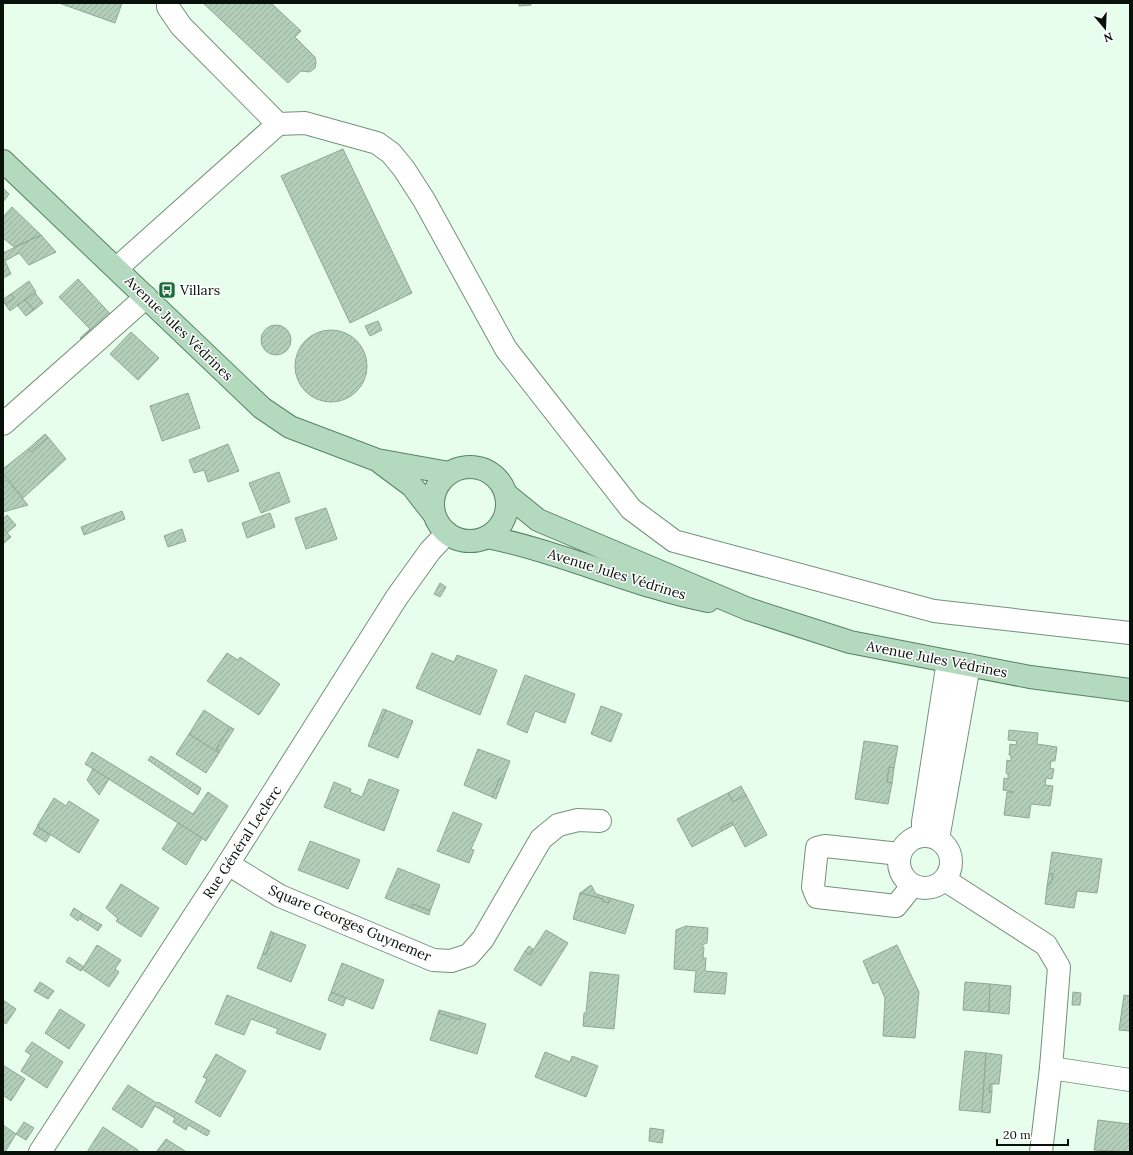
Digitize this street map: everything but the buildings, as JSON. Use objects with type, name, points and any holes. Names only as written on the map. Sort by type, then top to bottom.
[{"type":"main road","name":"Avenue Jules Védrines","points":[[3,161],[117,268],[262,408],[290,427],[377,460],[449,473]]},
{"type":"main road","name":"Avenue Jules Védrines","points":[[377,460],[412,486],[433,513]]},
{"type":"main road","points":[[471,467],[482,469],[492,474],[501,483],[506,494],[507,506],[504,519],[497,530],[487,538],[477,541],[456,539],[438,524],[433,513],[432,502],[440,481],[449,473],[459,468],[471,467]]},
{"type":"main road","name":"Avenue Jules Védrines","points":[[506,494],[538,520],[748,609],[850,642],[1030,677],[1130,690]]},
{"type":"main road","name":"Avenue Jules Védrines","points":[[487,538],[524,545],[681,596],[748,609]]},
{"type":"street","points":[[168,3],[168,6],[181,26],[278,124]]},
{"type":"street","points":[[117,268],[278,124],[305,123],[377,143],[391,153],[404,169],[424,200],[506,349],[631,509],[674,541],[934,611],[1130,633]]},
{"type":"street","points":[[3,424],[146,296]]},
{"type":"street","name":"Rue Général Leclerc","points":[[40,1152],[228,864],[398,597],[430,551],[447,533]]},
{"type":"street","points":[[930,837],[911,840],[904,846],[900,854],[900,872],[905,880],[912,886],[930,888],[938,885],[945,880],[952,865],[951,856],[948,849],[930,837],[923,822],[948,661]]},
{"type":"street","points":[[930,837],[969,665]]},
{"type":"street","name":"Square Georges Guynemer","points":[[228,864],[280,896],[433,960],[451,961],[469,955],[483,940],[541,839],[558,825],[578,820],[600,821]]},
{"type":"street","points":[[900,854],[825,846],[817,848],[813,887],[817,897],[896,906],[912,886]]},
{"type":"street","points":[[945,880],[1046,946],[1059,968],[1051,1068],[1041,1152]]},
{"type":"street","points":[[1051,1068],[1130,1080]]},
{"type":"place","name":"Villars","points":[[167,290]]}]
